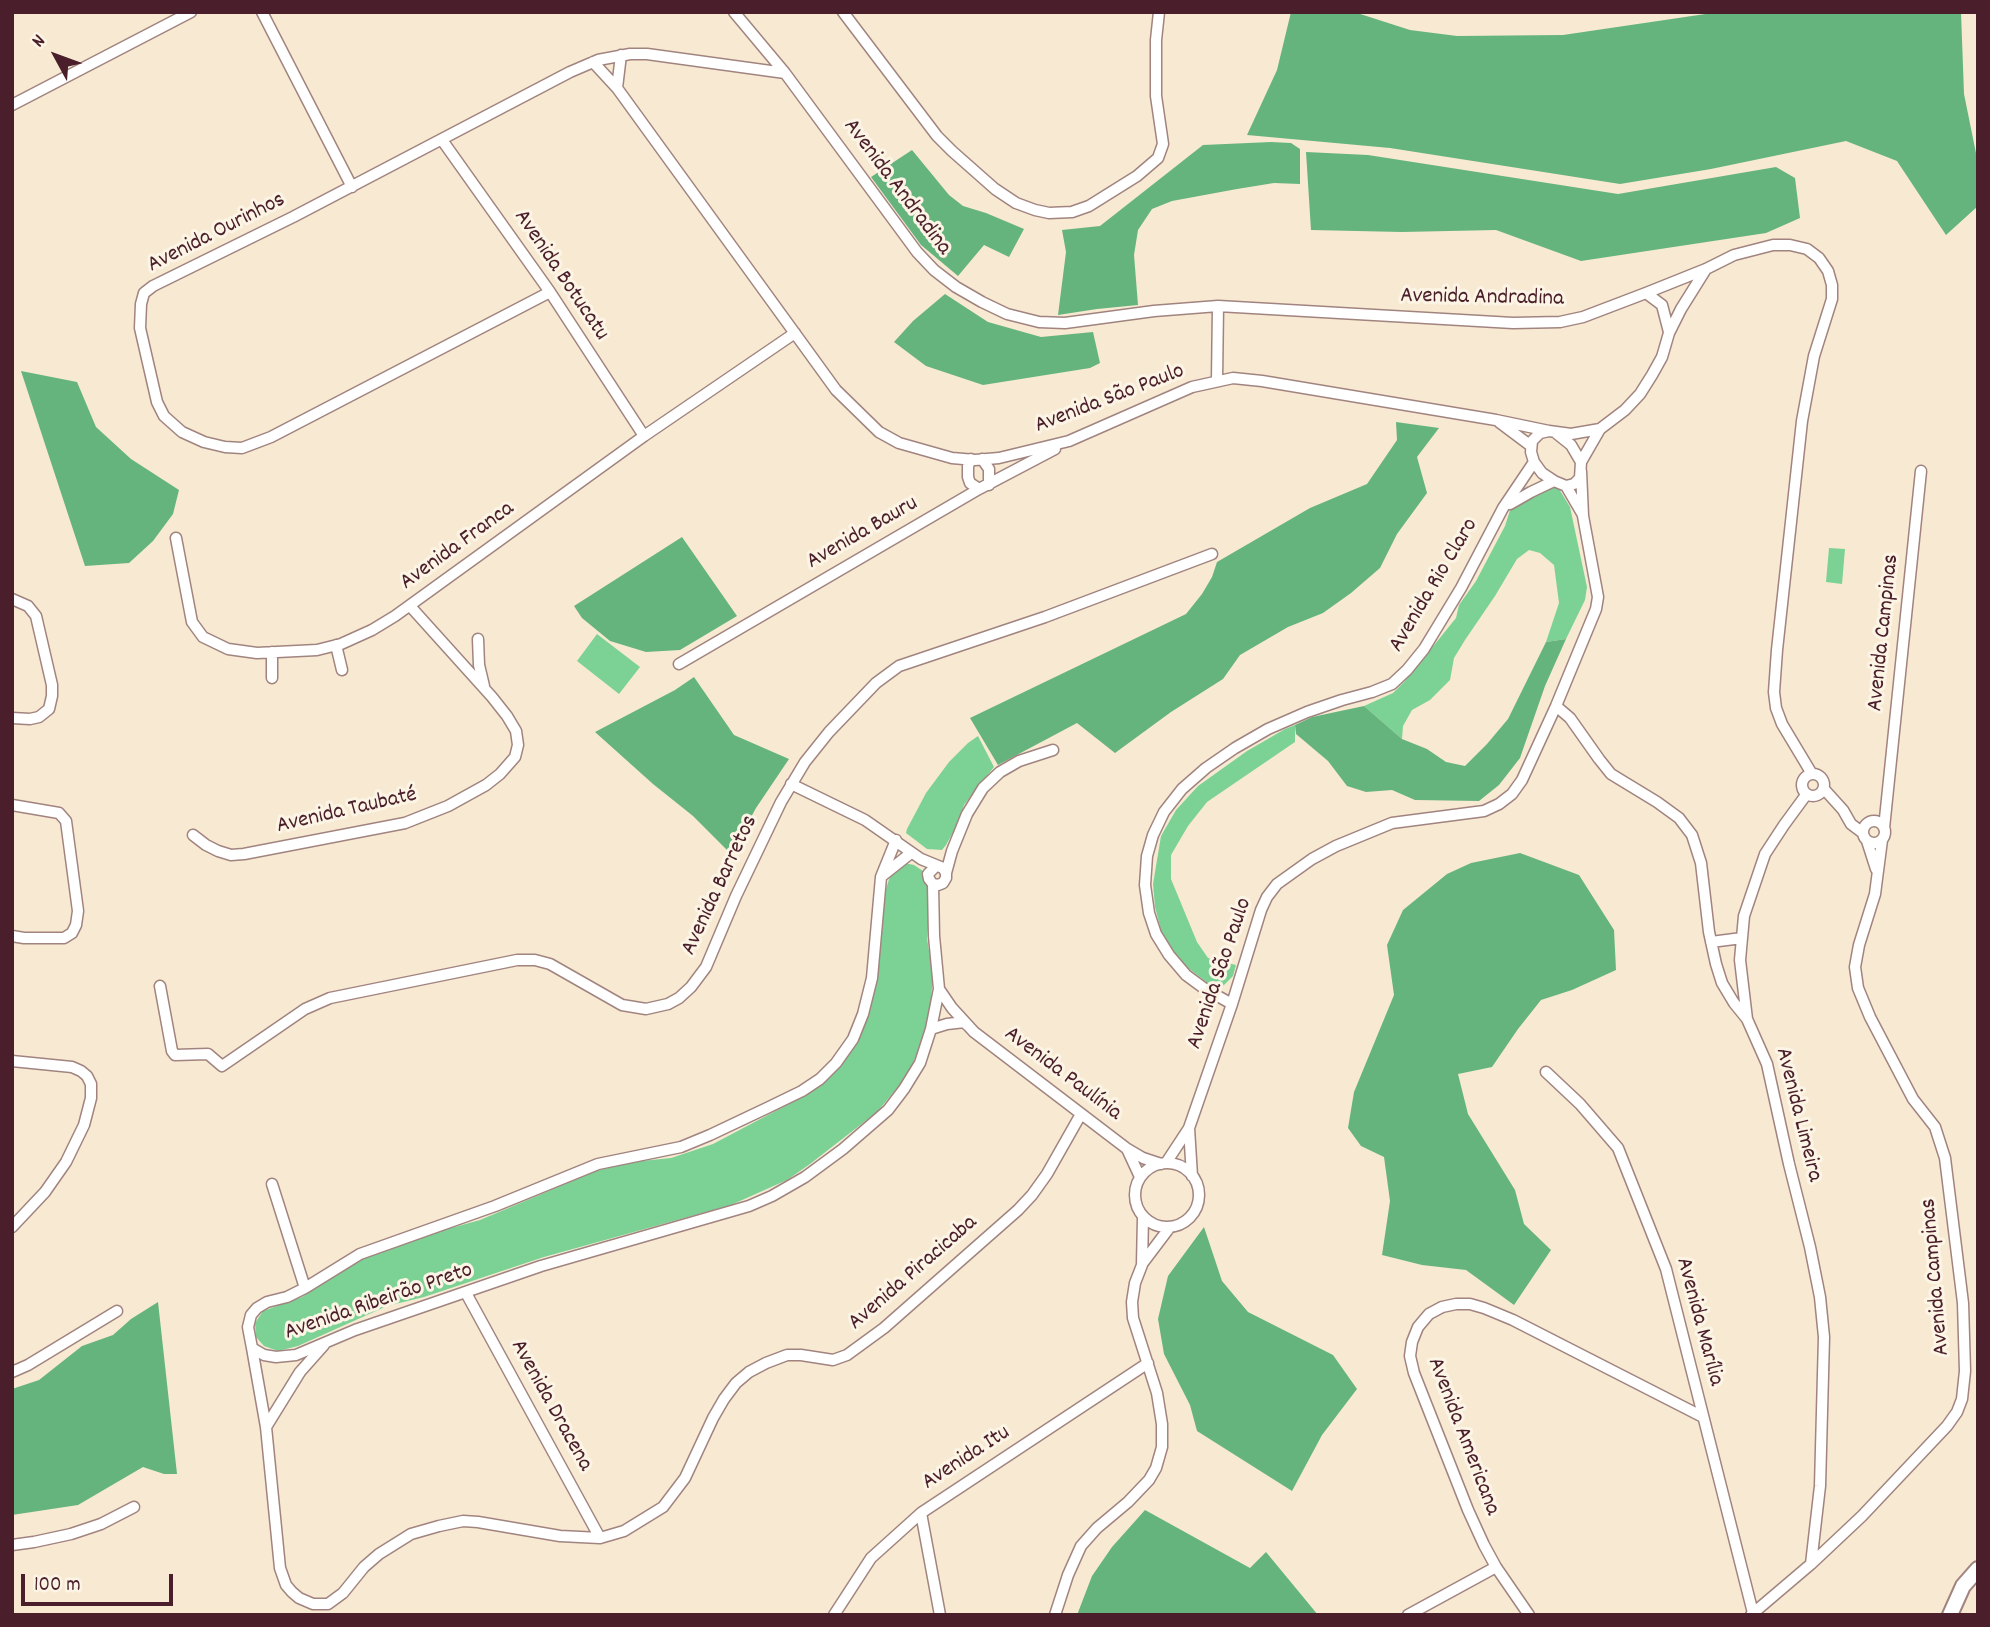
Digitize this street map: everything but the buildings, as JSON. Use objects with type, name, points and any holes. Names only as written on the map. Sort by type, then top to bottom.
[{"type":"main road","points":[[1950,1615],[1963,1586],[1978,1569]]},
{"type":"street","points":[[12,105],[191,12]]},
{"type":"street","points":[[262,12],[352,187]]},
{"type":"street","name":"Avenida Andradina","points":[[734,12],[786,73],[933,270],[982,302],[1007,314],[1039,322],[1065,323],[1217,306],[1513,323],[1560,322],[1583,317],[1646,293],[1734,255],[1773,245],[1807,249],[1819,258],[1828,271],[1832,299],[1814,356],[1804,411],[1774,692],[1782,724],[1812,774]]},
{"type":"street","points":[[843,12],[937,136],[952,151],[995,189],[1016,202],[1049,213],[1072,212],[1089,206],[1137,176],[1158,158],[1163,144],[1156,96],[1159,12]]},
{"type":"street","name":"Avenida Ourinhos","points":[[550,292],[253,446],[242,448],[204,442],[182,432],[164,416],[157,402],[140,328],[141,304],[145,293],[153,286],[593,62],[621,55],[647,54],[786,73]]},
{"type":"street","points":[[617,88],[621,55]]},
{"type":"street","name":"Avenida São Paulo","points":[[593,62],[617,88],[846,401],[879,432],[900,443],[952,458],[999,458],[1069,442],[1192,387],[1234,378],[1496,420],[1552,432]]},
{"type":"street","name":"Avenida Botucatu","points":[[442,139],[550,292],[644,436]]},
{"type":"street","points":[[1600,429],[1571,434],[1540,433],[1532,440],[1534,461],[1542,473],[1566,486],[1574,484],[1580,478],[1581,467],[1600,429],[1625,410],[1640,394],[1662,357],[1669,333],[1681,309],[1706,269]]},
{"type":"street","points":[[1646,293],[1662,305],[1669,333]]},
{"type":"street","points":[[1217,306],[1217,380]]},
{"type":"street","name":"Avenida Franca","points":[[177,538],[190,617],[195,629],[211,642],[228,649],[257,653],[317,650],[336,645],[372,630],[410,606],[644,436],[795,334]]},
{"type":"street","name":"Avenida São Paulo","points":[[1496,420],[1531,446]]},
{"type":"street","points":[[1552,432],[1571,445],[1581,467]]},
{"type":"street","name":"Avenida Bauru","points":[[679,664],[984,487],[1069,442]]},
{"type":"street","points":[[977,459],[989,468],[984,487],[970,483],[968,477],[968,466],[977,459]]},
{"type":"street","name":"Avenida Rio Claro","points":[[1232,1004],[1186,975],[1156,934],[1149,913],[1145,885],[1146,856],[1164,812],[1182,789],[1235,748],[1268,729],[1307,712],[1392,684],[1407,670],[1424,649],[1461,588],[1503,508],[1534,461]]},
{"type":"street","name":"Avenida São Paulo","points":[[1163,1164],[1189,1128],[1232,1004],[1261,909],[1277,884],[1312,859],[1392,823],[1483,811],[1512,794],[1522,780],[1596,609],[1598,597],[1583,516],[1581,467]]},
{"type":"street","name":"Avenida Campinas","points":[[1878,873],[1871,830],[1886,799],[1921,471]]},
{"type":"street","name":"Avenida Rio Claro","points":[[1503,508],[1554,481]]},
{"type":"street","name":"Avenida São Paulo","points":[[1566,486],[1583,516]]},
{"type":"street","name":"Avenida Barretos","points":[[160,986],[175,1055],[208,1054],[223,1066],[305,1009],[330,998],[517,960],[535,960],[550,964],[622,1005],[646,1009],[668,1004],[691,987],[706,967],[736,896],[791,783],[829,733],[876,683],[899,666],[1045,617],[1212,554]]},
{"type":"street","points":[[12,599],[28,606],[36,617],[52,685],[49,709],[39,717],[12,718]]},
{"type":"street","name":"Avenida Taubaté","points":[[193,835],[206,845],[231,855],[405,823],[448,806],[485,786],[500,774],[515,757],[518,745],[516,731],[508,716],[410,606]]},
{"type":"street","points":[[478,639],[485,689]]},
{"type":"street","points":[[336,645],[342,670]]},
{"type":"street","points":[[272,652],[272,678]]},
{"type":"street","name":"Avenida Limeira","points":[[1556,706],[1570,718],[1611,774],[1679,818],[1692,835],[1702,863],[1711,942],[1722,983],[1747,1019],[1767,1064],[1820,1297],[1824,1337],[1820,1486],[1811,1564]]},
{"type":"street","name":"Avenida Ribeirão Preto","points":[[896,840],[881,877],[872,978],[863,1014],[853,1039],[836,1063],[820,1079],[802,1091],[681,1147],[598,1164],[495,1206],[370,1249],[305,1288],[257,1308],[251,1315],[248,1327],[252,1348],[264,1355],[276,1357],[296,1355],[355,1330],[541,1266],[749,1206],[805,1177],[843,1149],[888,1110],[920,1063],[931,1029],[939,989],[933,936],[938,874],[952,851],[967,814],[983,788],[1000,772],[1018,761],[1053,750]]},
{"type":"street","points":[[1812,774],[1822,778],[1824,789],[1816,796],[1806,795],[1803,779],[1812,774]]},
{"type":"street","points":[[791,783],[865,820],[896,840],[938,874]]},
{"type":"street","points":[[1824,789],[1852,824],[1871,830]]},
{"type":"street","points":[[1747,1019],[1740,960],[1744,916],[1765,854],[1806,795]]},
{"type":"street","points":[[12,805],[59,813],[66,821],[78,911],[72,933],[64,938],[12,936]]},
{"type":"street","name":"Avenida Campinas","points":[[1752,1614],[1862,1516],[1947,1426],[1962,1399],[1965,1371],[1963,1303],[1944,1158],[1935,1127],[1913,1099],[1870,1017],[1858,988],[1855,967],[1875,894],[1884,834],[1871,830]]},
{"type":"street","points":[[881,877],[911,852]]},
{"type":"street","points":[[1711,942],[1742,938]]},
{"type":"street","name":"Avenida Paulínia","points":[[939,989],[952,1008],[974,1031]]},
{"type":"street","name":"Avenida Paulínia","points":[[931,1029],[947,1024],[965,1023],[1126,1148],[1143,1158],[1163,1164]]},
{"type":"street","points":[[12,1061],[82,1070],[91,1084],[91,1098],[83,1125],[66,1162],[45,1192],[12,1227]]},
{"type":"street","name":"Avenida Marília","points":[[1546,1072],[1580,1104],[1618,1148],[1666,1269],[1752,1614]]},
{"type":"street","name":"Avenida Piracicaba","points":[[252,1348],[266,1427],[280,1568],[286,1585],[299,1598],[313,1604],[328,1604],[343,1593],[364,1567],[379,1554],[411,1534],[463,1521],[547,1535],[600,1538],[624,1531],[663,1507],[685,1478],[724,1399],[749,1372],[787,1355],[833,1360],[847,1355],[894,1320],[1032,1195],[1081,1114]]},
{"type":"street","name":"Avenida São Paulo","points":[[1189,1128],[1192,1176]]},
{"type":"street","name":"Avenida Paulínia","points":[[1126,1148],[1140,1178]]},
{"type":"street","points":[[1163,1164],[1180,1166],[1192,1176],[1199,1194],[1198,1203],[1188,1219],[1180,1225],[1160,1227],[1143,1217],[1137,1208],[1136,1187],[1140,1178],[1153,1167],[1163,1164]]},
{"type":"street","points":[[272,1184],[305,1288]]},
{"type":"street","points":[[1142,1265],[1143,1217]]},
{"type":"street","points":[[1055,1615],[1068,1574],[1081,1546],[1097,1528],[1138,1493],[1156,1468],[1162,1447],[1162,1424],[1157,1393],[1132,1310],[1135,1283],[1142,1265],[1170,1227]]},
{"type":"street","name":"Avenida Dracena","points":[[466,1293],[600,1538]]},
{"type":"street","name":"Avenida Americana","points":[[1529,1615],[1496,1567],[1468,1510],[1414,1373],[1410,1356],[1412,1342],[1418,1327],[1429,1314],[1456,1304],[1485,1308],[1703,1418]]},
{"type":"street","points":[[12,1372],[29,1365],[117,1311]]},
{"type":"street","points":[[266,1427],[300,1372],[326,1342]]},
{"type":"street","name":"Avenida Itu","points":[[834,1615],[871,1558],[921,1513],[1148,1363]]},
{"type":"street","points":[[12,1545],[71,1534],[101,1524],[134,1507]]},
{"type":"street","points":[[921,1513],[940,1615]]},
{"type":"street","points":[[1408,1615],[1496,1567]]},
{"type":"green space","points":[[1291,12],[1354,12],[1410,30],[1457,36],[1563,35],[1719,12],[1961,12],[1964,94],[1978,163],[1978,206],[1946,235],[1897,161],[1846,141],[1711,169],[1620,184],[1390,148],[1247,135],[1277,70]]},
{"type":"green space","points":[[1291,143],[1300,149],[1300,184],[1274,183],[1237,189],[1172,201],[1152,209],[1138,230],[1134,255],[1138,305],[1058,315],[1066,252],[1062,230],[1100,226],[1203,145]]},
{"type":"green space","points":[[912,150],[949,195],[963,206],[1024,229],[1009,257],[984,245],[958,276],[921,245],[871,177]]},
{"type":"green space","points":[[1306,152],[1368,155],[1618,194],[1776,167],[1795,178],[1800,218],[1766,233],[1581,261],[1496,230],[1311,230]]},
{"type":"green space","points":[[945,294],[988,322],[1041,337],[1093,332],[1100,363],[1090,368],[983,385],[926,366],[894,342],[913,321]]},
{"type":"green space","points":[[21,371],[77,382],[96,427],[131,459],[179,490],[173,514],[153,541],[129,563],[85,566]]},
{"type":"green space","points":[[1396,422],[1439,428],[1417,457],[1427,493],[1397,534],[1380,568],[1351,593],[1323,613],[1288,627],[1240,655],[1223,679],[1171,712],[1115,753],[1077,723],[998,765],[970,718],[1186,614],[1202,594],[1217,562],[1310,508],[1367,484],[1397,440]]},
{"type":"green space","points":[[1547,486],[1559,489],[1570,507],[1587,587],[1585,600],[1566,639],[1546,642],[1559,603],[1554,565],[1540,553],[1529,550],[1517,559],[1454,658],[1450,680],[1430,700],[1412,710],[1403,726],[1402,739],[1364,706],[1393,693],[1405,681],[1456,618],[1459,605],[1476,581],[1505,526],[1511,507]]},
{"type":"green space","points":[[682,537],[737,616],[680,650],[646,652],[610,641],[582,618],[574,606]]},
{"type":"green space","points":[[1829,548],[1845,549],[1842,584],[1826,582]]},
{"type":"green space","points":[[597,634],[640,667],[619,694],[577,661]]},
{"type":"green space","points":[[1566,639],[1545,686],[1520,758],[1499,785],[1479,801],[1415,800],[1392,790],[1366,792],[1347,786],[1328,761],[1296,734],[1295,725],[1312,717],[1364,706],[1402,739],[1427,749],[1446,762],[1465,766],[1508,719],[1546,642]]},
{"type":"green space","points":[[694,677],[734,735],[789,759],[756,808],[731,854],[693,816],[595,732],[675,690]]},
{"type":"green space","points":[[1295,725],[1295,742],[1207,802],[1188,826],[1171,855],[1171,879],[1197,942],[1208,958],[1236,965],[1233,976],[1222,987],[1213,987],[1180,962],[1162,934],[1155,907],[1153,884],[1161,836],[1176,810],[1198,786],[1247,751]]},
{"type":"green space","points":[[978,736],[994,767],[964,805],[957,825],[942,850],[927,849],[906,833],[907,829],[926,793],[949,762]]},
{"type":"green space","points":[[1520,853],[1579,875],[1614,930],[1616,970],[1572,990],[1541,1000],[1492,1067],[1458,1074],[1468,1114],[1515,1190],[1524,1224],[1551,1250],[1514,1305],[1466,1270],[1422,1265],[1382,1255],[1390,1201],[1384,1157],[1361,1146],[1348,1128],[1354,1092],[1394,995],[1387,945],[1403,910],[1447,874],[1471,863]]},
{"type":"green space","points":[[904,863],[923,871],[928,882],[930,902],[927,938],[933,976],[930,1012],[923,1039],[908,1075],[877,1112],[810,1164],[787,1180],[731,1205],[544,1257],[424,1297],[387,1306],[298,1346],[278,1351],[264,1346],[256,1337],[255,1323],[263,1311],[302,1297],[361,1258],[404,1241],[480,1220],[596,1171],[631,1162],[671,1158],[713,1144],[818,1087],[837,1069],[847,1052],[879,957],[886,889],[891,873]]},
{"type":"green space","points":[[1204,1227],[1222,1281],[1248,1312],[1333,1355],[1357,1389],[1322,1435],[1292,1491],[1197,1431],[1190,1405],[1164,1354],[1158,1319],[1168,1276]]},
{"type":"green space","points":[[158,1302],[177,1474],[164,1474],[143,1467],[78,1505],[12,1515],[12,1389],[39,1380],[82,1346],[113,1335],[131,1319]]},
{"type":"green space","points":[[1145,1510],[1250,1568],[1266,1552],[1318,1615],[1077,1615],[1092,1576],[1112,1547]]}]
